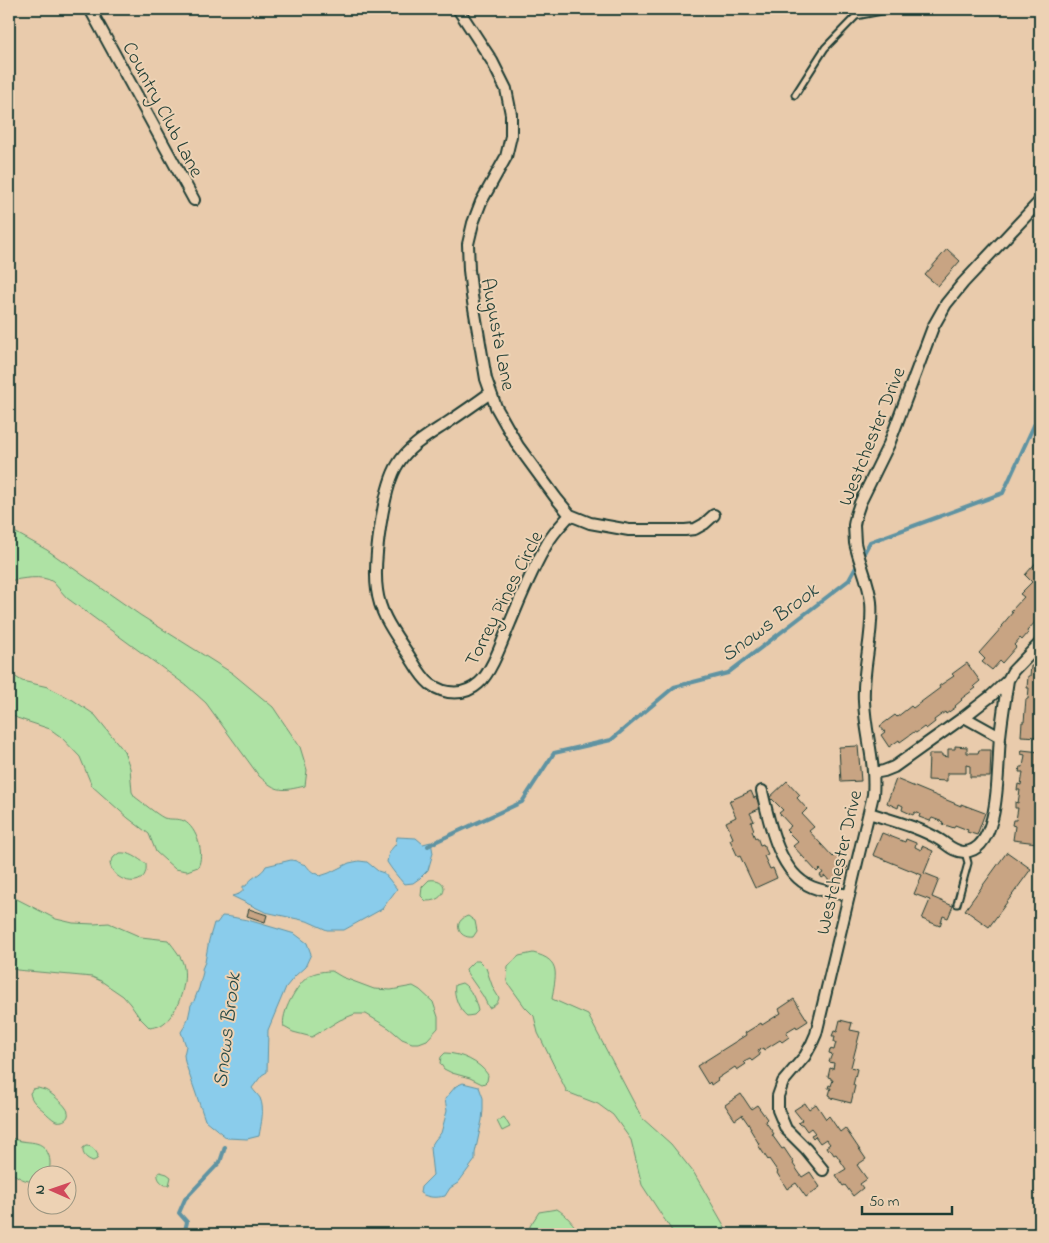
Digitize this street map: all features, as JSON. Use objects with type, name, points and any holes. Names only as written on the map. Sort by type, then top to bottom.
[{"type":"street","name":"Country Club Lane","points":[[90,9],[194,200]]},
{"type":"street","name":"Augusta Lane","points":[[458,9],[492,61],[506,89],[511,114],[511,136],[506,158],[481,202],[468,244],[472,296],[486,379],[496,407],[518,446],[570,515]]},
{"type":"street","name":"Westchester Drive","points":[[823,1170],[786,1129],[778,1110],[778,1096],[783,1082],[805,1056],[816,1034],[873,796],[874,773],[863,693],[871,624],[870,601],[857,554],[854,533],[856,515],[886,450],[933,328],[946,304],[969,276],[1040,201]]},
{"type":"street","name":"Torrey Pines Circle","points":[[490,393],[421,441],[406,454],[397,465],[391,479],[384,507],[376,560],[377,589],[383,614],[429,683],[440,690],[458,693],[467,691],[481,682],[494,659],[530,578],[547,545],[570,515]]},
{"type":"street","points":[[570,515],[590,523],[629,530],[696,529],[714,515]]},
{"type":"street","points":[[874,773],[894,767],[991,696],[1008,680],[1013,671],[1040,643]]},
{"type":"street","points":[[869,813],[934,837],[957,851],[974,850],[982,843],[990,828],[995,810],[1000,737],[1008,680]]},
{"type":"street","points":[[964,717],[1000,737]]},
{"type":"street","points":[[762,791],[770,825],[792,873],[810,887],[849,895]]},
{"type":"lane","points":[[795,95],[826,48],[856,16],[892,9]]},
{"type":"lane","points":[[957,904],[968,863],[965,852]]},
{"type":"green space","points":[[9,529],[47,550],[140,615],[232,673],[273,707],[300,747],[307,770],[305,786],[285,790],[265,782],[206,703],[187,686],[67,598],[53,582],[43,578],[25,578],[9,581]]},
{"type":"green space","points":[[9,673],[22,681],[48,687],[73,700],[95,715],[124,751],[130,768],[132,792],[135,797],[164,818],[182,820],[193,829],[201,855],[198,867],[187,871],[175,869],[156,852],[149,834],[92,786],[80,757],[61,737],[50,729],[17,718],[9,713]]},
{"type":"green space","points":[[119,853],[130,854],[146,864],[145,873],[142,878],[130,881],[123,879],[112,870],[110,863]]},
{"type":"green space","points":[[429,880],[441,882],[444,890],[439,898],[426,901],[421,896],[422,887]]},
{"type":"green space","points":[[9,895],[56,919],[73,923],[109,923],[141,937],[168,940],[182,961],[185,975],[180,999],[172,1015],[161,1025],[150,1028],[123,996],[92,977],[17,970],[9,966]]},
{"type":"green space","points":[[468,916],[475,921],[477,931],[473,937],[464,935],[459,929],[460,922]]},
{"type":"green space","points":[[533,953],[543,956],[553,965],[555,976],[552,999],[588,1015],[642,1118],[671,1144],[694,1173],[729,1234],[674,1234],[642,1185],[631,1140],[613,1115],[598,1104],[567,1092],[538,1033],[534,1016],[507,982],[508,966],[519,956]]},
{"type":"green space","points":[[474,961],[479,961],[486,968],[493,988],[499,998],[496,1004],[489,1008],[467,973],[466,969]]},
{"type":"green space","points":[[332,971],[342,977],[374,989],[391,990],[413,986],[433,1002],[438,1017],[438,1028],[427,1040],[412,1043],[402,1039],[389,1028],[366,1014],[355,1014],[340,1020],[312,1037],[293,1032],[284,1027],[283,1021],[287,1007],[304,980],[320,972]]},
{"type":"green space","points":[[462,983],[468,988],[474,999],[478,1011],[474,1015],[467,1016],[457,1002],[455,985]]},
{"type":"green space","points":[[445,1053],[451,1053],[475,1062],[488,1075],[487,1081],[482,1084],[444,1069],[440,1063],[441,1057]]},
{"type":"green space","points":[[38,1088],[47,1091],[62,1103],[68,1111],[68,1116],[65,1120],[56,1121],[35,1103],[30,1093],[33,1089]]},
{"type":"green space","points":[[504,1117],[510,1127],[502,1131],[497,1121]]},
{"type":"green space","points":[[9,1136],[20,1141],[37,1143],[46,1150],[49,1156],[49,1166],[28,1166],[28,1181],[9,1171]]},
{"type":"green space","points":[[86,1146],[95,1150],[98,1155],[97,1159],[93,1161],[85,1156],[83,1148]]},
{"type":"green space","points":[[160,1172],[171,1177],[169,1185],[165,1185],[159,1180],[158,1173]]},
{"type":"green space","points":[[557,1209],[567,1217],[580,1234],[530,1234],[530,1226],[539,1212]]},
{"type":"water","points":[[397,837],[416,838],[423,844],[431,842],[433,853],[428,870],[413,883],[404,884],[387,862],[389,852],[396,844]]},
{"type":"water","points":[[291,860],[306,865],[311,871],[320,876],[349,863],[367,862],[378,871],[384,873],[397,889],[382,909],[344,930],[327,930],[307,921],[265,912],[232,896],[243,891],[243,886],[246,886],[266,866]]},
{"type":"water","points":[[222,916],[248,920],[295,934],[307,943],[311,954],[305,967],[286,987],[268,1030],[267,1072],[262,1075],[252,1088],[260,1098],[262,1107],[259,1136],[247,1139],[227,1138],[205,1120],[185,1062],[186,1046],[181,1032],[186,1024],[191,1005],[199,988],[214,923],[217,923]]},
{"type":"water","points":[[463,1083],[479,1087],[483,1098],[482,1120],[475,1160],[458,1183],[450,1188],[445,1196],[426,1196],[420,1193],[421,1187],[433,1175],[430,1148],[441,1133],[447,1111],[445,1099],[456,1086]]},
{"type":"building","points":[[947,249],[960,261],[938,286],[925,275]]},
{"type":"building","points":[[1040,558],[1040,613],[1035,619],[1037,620],[1022,640],[1020,638],[1014,645],[1016,647],[1002,663],[1000,661],[992,670],[982,662],[985,659],[979,653],[1003,626],[1013,612],[1011,611],[1024,597],[1020,594],[1032,582],[1025,575]]},
{"type":"building","points":[[967,663],[980,681],[974,686],[976,688],[961,699],[956,707],[934,720],[935,722],[926,729],[924,727],[889,747],[881,735],[885,732],[880,726],[895,715],[897,717],[911,706],[913,708],[940,688],[939,686],[954,676],[952,674]]},
{"type":"building","points":[[1031,666],[1040,666],[1040,737],[1021,736],[1026,699],[1028,699],[1028,676],[1030,676]]},
{"type":"building","points":[[858,746],[861,781],[841,782],[839,747]]},
{"type":"building","points":[[955,746],[967,747],[967,753],[991,750],[990,777],[970,777],[970,766],[966,765],[966,773],[947,773],[947,781],[928,780],[929,754],[942,754],[942,756],[948,757],[948,749],[955,749]]},
{"type":"building","points":[[1022,750],[1040,752],[1040,818],[1037,843],[1013,840],[1015,826],[1012,825],[1013,820],[1016,820],[1018,808],[1015,808],[1015,802],[1018,803],[1020,790],[1017,790],[1018,784],[1021,785],[1023,772],[1019,772],[1020,767],[1023,767],[1025,755],[1021,754]]},
{"type":"building","points":[[896,779],[961,806],[961,804],[985,813],[977,835],[955,825],[954,828],[932,818],[930,821],[919,817],[920,814],[915,812],[913,815],[902,810],[903,806],[899,804],[898,808],[887,803]]},
{"type":"building","points":[[787,781],[800,795],[797,798],[807,809],[802,814],[814,827],[809,831],[833,857],[836,854],[848,867],[831,883],[825,876],[822,878],[820,875],[823,873],[820,869],[817,872],[793,846],[798,842],[786,830],[791,826],[779,813],[783,810],[772,799],[770,801],[768,799]]},
{"type":"building","points":[[751,791],[761,808],[750,813],[754,821],[751,822],[754,830],[752,831],[760,845],[763,844],[768,854],[764,856],[770,869],[773,868],[777,878],[755,888],[730,840],[733,838],[726,822],[736,817],[729,801]]},
{"type":"building","points":[[882,833],[905,842],[906,839],[916,843],[915,847],[921,850],[922,846],[933,851],[924,873],[939,879],[932,897],[953,906],[948,918],[943,916],[940,926],[922,919],[930,900],[914,894],[922,875],[873,855]]},
{"type":"building","points":[[1007,852],[1031,869],[989,927],[965,910]]},
{"type":"building","points":[[249,909],[267,915],[265,922],[247,916]]},
{"type":"building","points":[[794,999],[808,1021],[786,1032],[789,1037],[782,1042],[780,1040],[764,1050],[763,1048],[758,1051],[760,1055],[752,1061],[750,1059],[744,1062],[746,1064],[737,1070],[735,1067],[711,1085],[710,1082],[708,1084],[697,1066],[746,1035],[745,1033],[781,1013],[779,1009]]},
{"type":"building","points":[[840,1020],[852,1023],[850,1030],[860,1032],[851,1067],[857,1069],[851,1103],[831,1098],[829,1095],[831,1088],[828,1088],[833,1080],[828,1077],[830,1068],[833,1069],[834,1063],[829,1062],[832,1054],[829,1053],[830,1049],[834,1050],[836,1042],[834,1042],[835,1036],[832,1036],[834,1031],[837,1032]]},
{"type":"building","points":[[741,1094],[751,1109],[757,1105],[767,1119],[765,1121],[774,1134],[772,1135],[782,1149],[784,1148],[802,1177],[810,1172],[820,1187],[806,1197],[796,1183],[787,1189],[778,1172],[758,1145],[751,1128],[742,1115],[735,1120],[725,1105]]},
{"type":"building","points":[[805,1103],[809,1109],[816,1104],[826,1119],[829,1116],[840,1132],[845,1128],[866,1159],[857,1165],[867,1179],[860,1184],[863,1188],[853,1196],[836,1175],[846,1169],[836,1154],[834,1155],[826,1147],[830,1144],[826,1139],[820,1143],[815,1136],[813,1138],[811,1135],[815,1133],[811,1128],[807,1131],[802,1124],[798,1123],[802,1120],[794,1110]]},
{"type":"waterway","name":"Snows Brook","points":[[428,846],[522,802],[554,753],[611,740],[674,687],[728,673],[849,580],[870,542],[1003,493],[1035,423],[1037,339],[1040,336]]},
{"type":"waterway","name":"Snows Brook","points":[[184,1234],[187,1222],[179,1213],[185,1199],[220,1162],[225,1147]]}]
